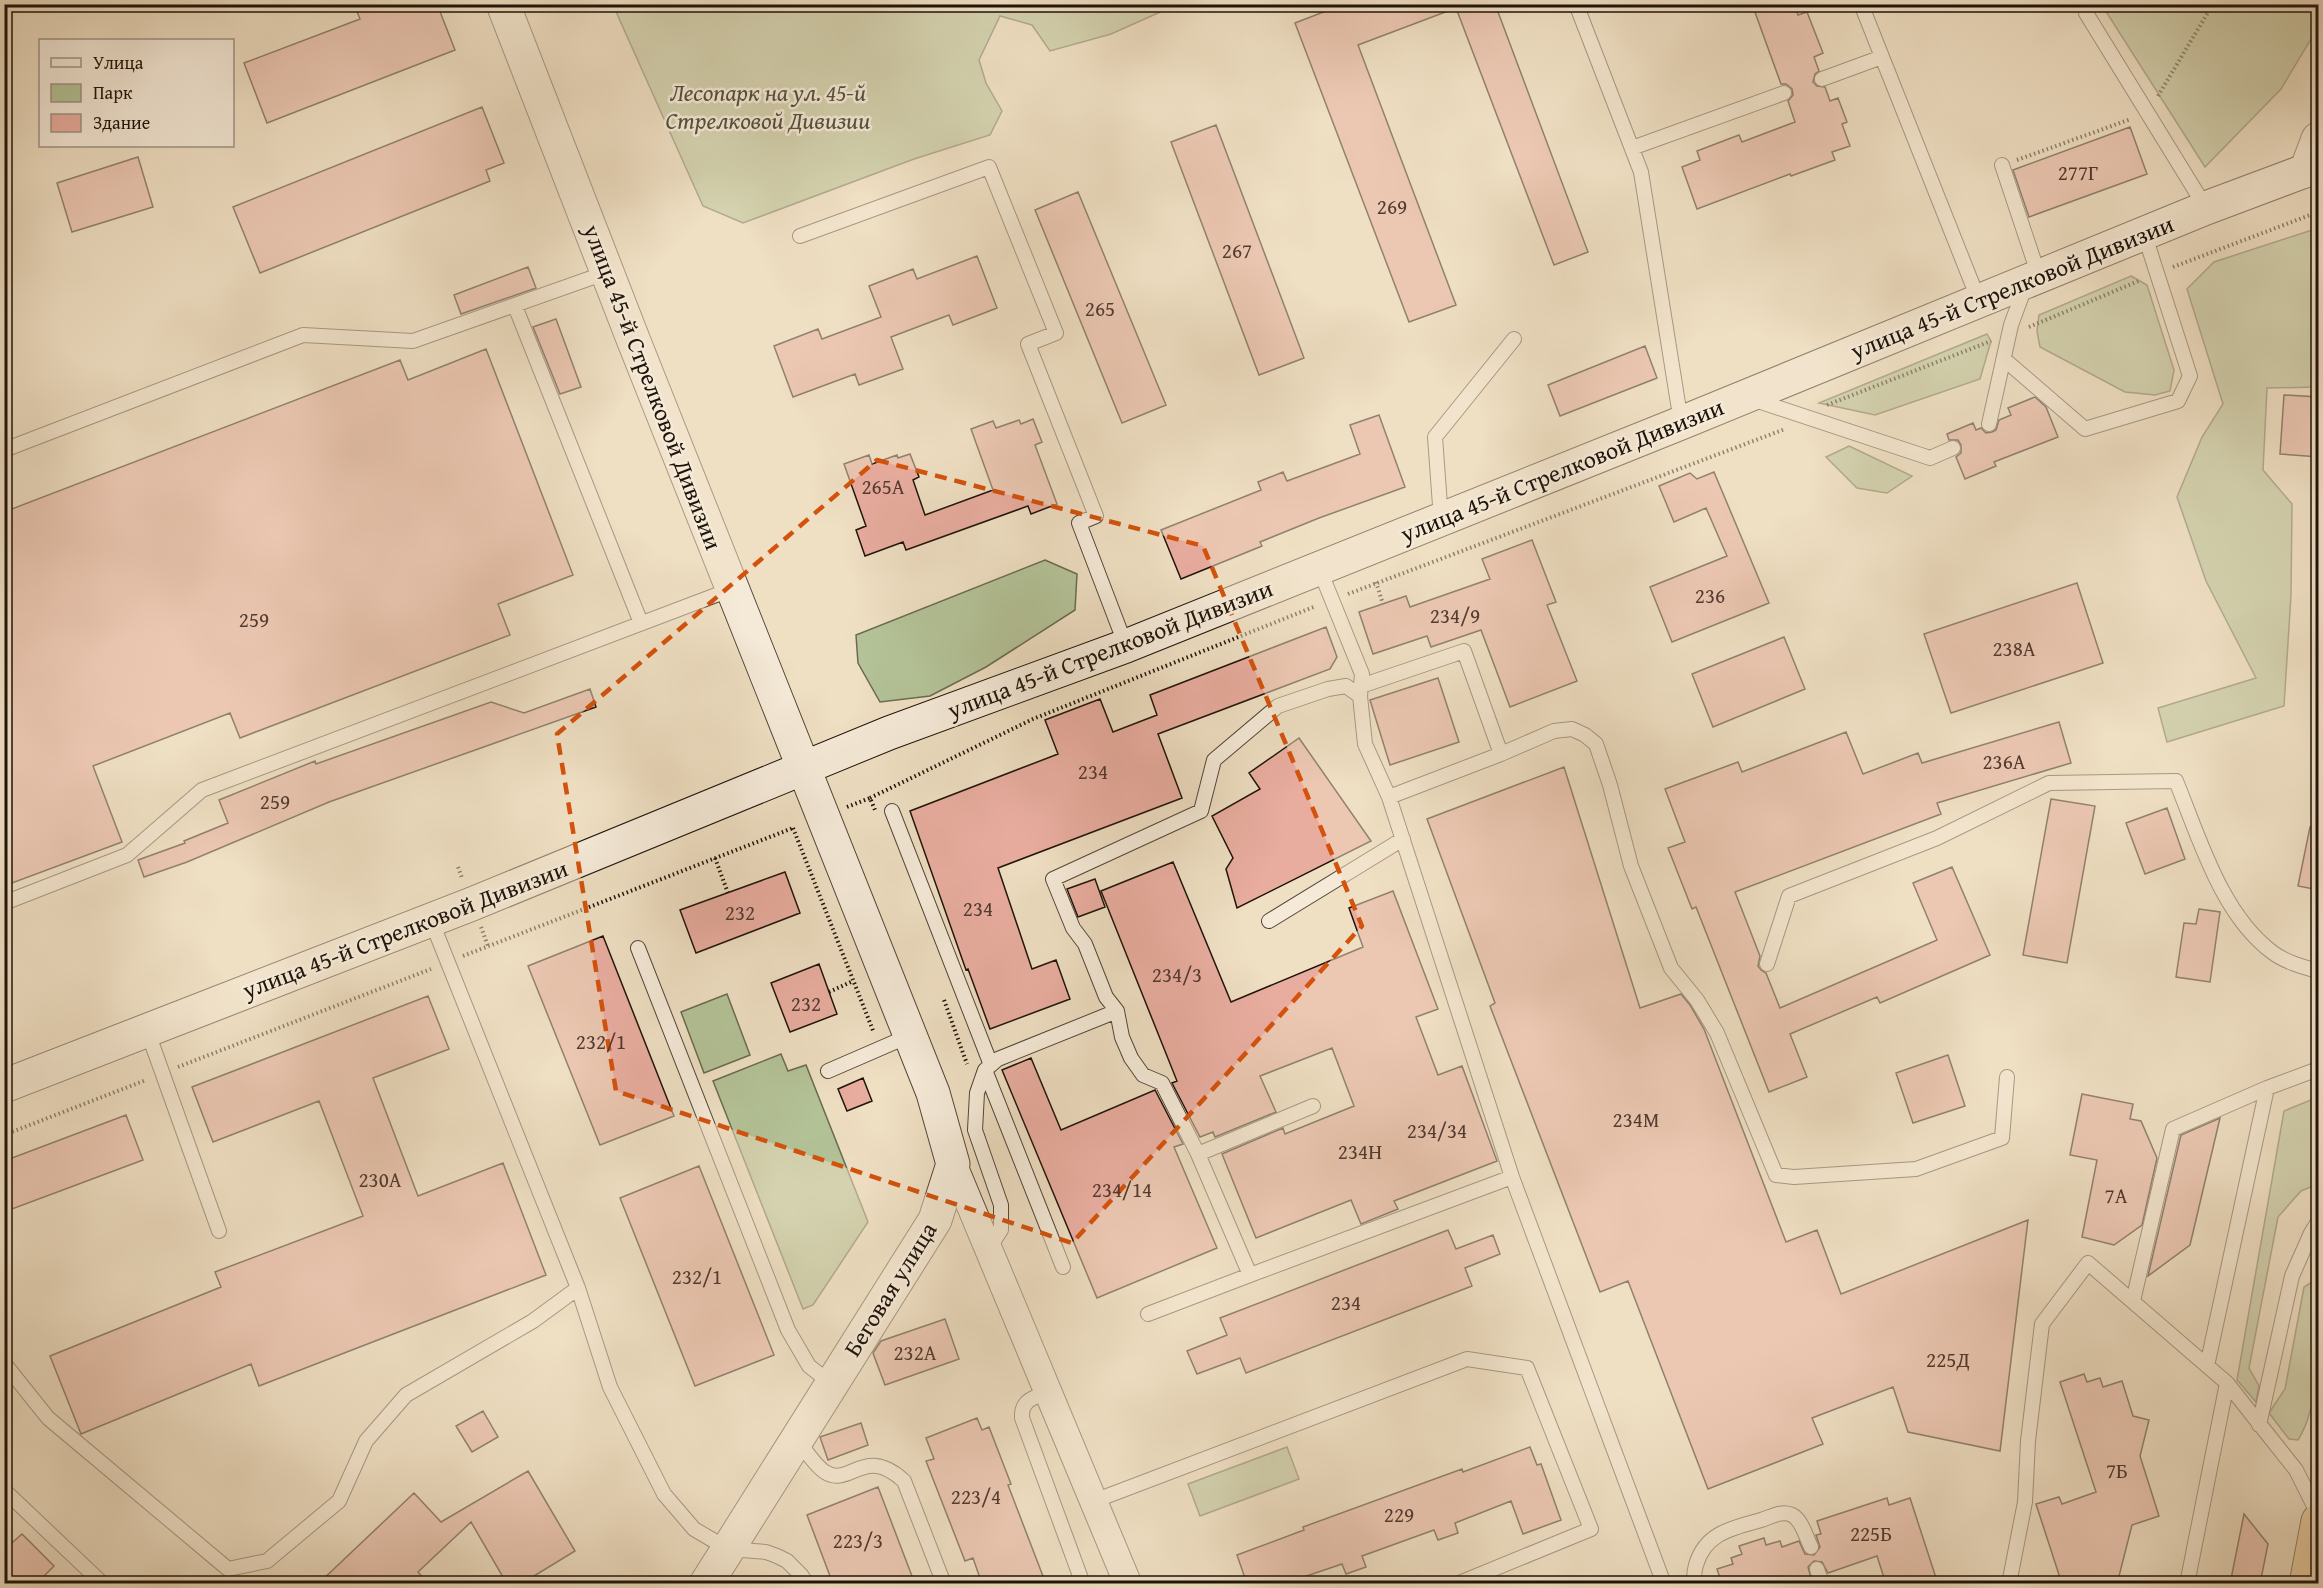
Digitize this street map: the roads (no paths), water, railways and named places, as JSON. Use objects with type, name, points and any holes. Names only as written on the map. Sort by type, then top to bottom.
[{"type":"highway","points":[[2306,1584],[2319,1521]]},
{"type":"main road","name":"улица 45-й Стрелковой Дивизии","points":[[503,4],[803,769]]},
{"type":"main road","points":[[2312,168],[2319,139]]},
{"type":"main road","name":"улица 45-й Стрелковой Дивизии","points":[[4,1086],[432,920],[889,733],[1126,646],[1681,423],[2206,208],[2312,168]]},
{"type":"main road","points":[[803,769],[938,1106],[952,1164]]},
{"type":"main road","name":"Беговая улица","points":[[706,1584],[935,1220],[952,1164]]},
{"type":"street","points":[[952,1164],[1128,1584]]},
{"type":"lane","points":[[1576,4],[1641,172],[1681,423]]},
{"type":"lane","points":[[1861,4],[1979,300]]},
{"type":"lane","points":[[2086,13],[2206,208]]},
{"type":"lane","points":[[1822,79],[1882,57]]},
{"type":"lane","points":[[1632,148],[1784,93]]},
{"type":"lane","points":[[1989,424],[2009,335],[2033,278],[2002,165]]},
{"type":"lane","points":[[800,236],[989,167],[1056,333],[1028,344],[1096,516],[1079,523],[1126,646]]},
{"type":"lane","points":[[2005,360],[2085,429],[2178,401],[2190,376],[2144,233]]},
{"type":"lane","points":[[4,450],[303,335],[413,340],[608,272]]},
{"type":"lane","points":[[515,306],[641,622]]},
{"type":"lane","points":[[1441,519],[1435,437],[1514,339]]},
{"type":"lane","points":[[1744,397],[1930,458],[1953,448]]},
{"type":"lane","points":[[1319,568],[1362,674],[1360,691],[1365,744],[1389,797],[1512,1177],[1664,1584]]},
{"type":"lane","points":[[4,903],[127,855],[202,790],[732,589]]},
{"type":"lane","points":[[1250,1275],[1198,1154],[1162,1083],[1143,1075],[1131,1058],[1122,1037],[1117,1011],[1106,997],[1085,944],[1073,928],[1053,879],[1201,811],[1214,760],[1278,706],[1328,689],[1346,686],[1360,691],[1464,651],[1501,754]]},
{"type":"lane","points":[[1389,797],[1554,731],[1572,729],[1585,735],[1596,744],[1610,784],[1631,866],[1671,968],[1697,999],[1717,1033],[1776,1175],[1794,1177],[1916,1169],[2002,1138],[2007,1077]]},
{"type":"lane","points":[[1767,964],[1789,896],[1937,838],[2049,783],[2176,781],[2216,880],[2243,924],[2272,953],[2299,966],[2319,971]]},
{"type":"lane","points":[[892,811],[1063,1267]]},
{"type":"lane","points":[[1269,921],[1403,839]]},
{"type":"lane","points":[[432,920],[578,1288],[610,1387],[664,1494],[694,1529],[728,1549],[754,1550],[777,1556],[801,1575],[807,1584]]},
{"type":"lane","points":[[638,948],[788,1330],[809,1366],[832,1384]]},
{"type":"lane","points":[[988,1250],[1001,1230],[1001,1204],[975,1130],[977,1093],[988,1067],[998,1059],[1117,1011]]},
{"type":"lane","points":[[147,1030],[219,1231]]},
{"type":"lane","points":[[828,1071],[911,1035]]},
{"type":"lane","points":[[2133,1302],[2173,1130],[2267,1088],[2319,1069]]},
{"type":"lane","points":[[2207,1366],[2267,1088]]},
{"type":"lane","points":[[1198,1154],[1313,1106]]},
{"type":"lane","points":[[1148,1314],[1512,1177]]},
{"type":"lane","points":[[2259,1425],[2292,1276],[2311,1233],[2319,1222]]},
{"type":"lane","points":[[2009,1584],[2025,1502],[2028,1441],[2042,1324],[2088,1263],[2227,1383],[2296,1470],[2319,1514]]},
{"type":"lane","points":[[4,1364],[48,1418],[228,1569],[267,1561],[339,1501],[366,1441],[406,1395],[533,1321],[578,1288]]},
{"type":"lane","points":[[1094,1501],[1467,1359],[1527,1368],[1591,1529],[1456,1584]]},
{"type":"lane","points":[[2187,1584],[2227,1383]]},
{"type":"lane","points":[[1048,1392],[1027,1400],[1022,1409],[1022,1418],[1083,1584]]},
{"type":"lane","points":[[797,1439],[824,1471],[834,1475],[842,1476],[860,1467],[876,1466],[892,1471],[904,1481],[944,1584]]},
{"type":"lane","points":[[4,1490],[103,1584]]},
{"type":"lane","points":[[1695,1584],[1693,1577],[1699,1554],[1710,1539],[1725,1531],[1784,1513],[1795,1516],[1802,1526],[1810,1547]]},
{"type":"lane","points":[[1817,1569],[1822,1584]]},
{"type":"park label","name":"Лесопарк на ул. 45-й Стрелковой Дивизии","points":[[768,106]]}]
